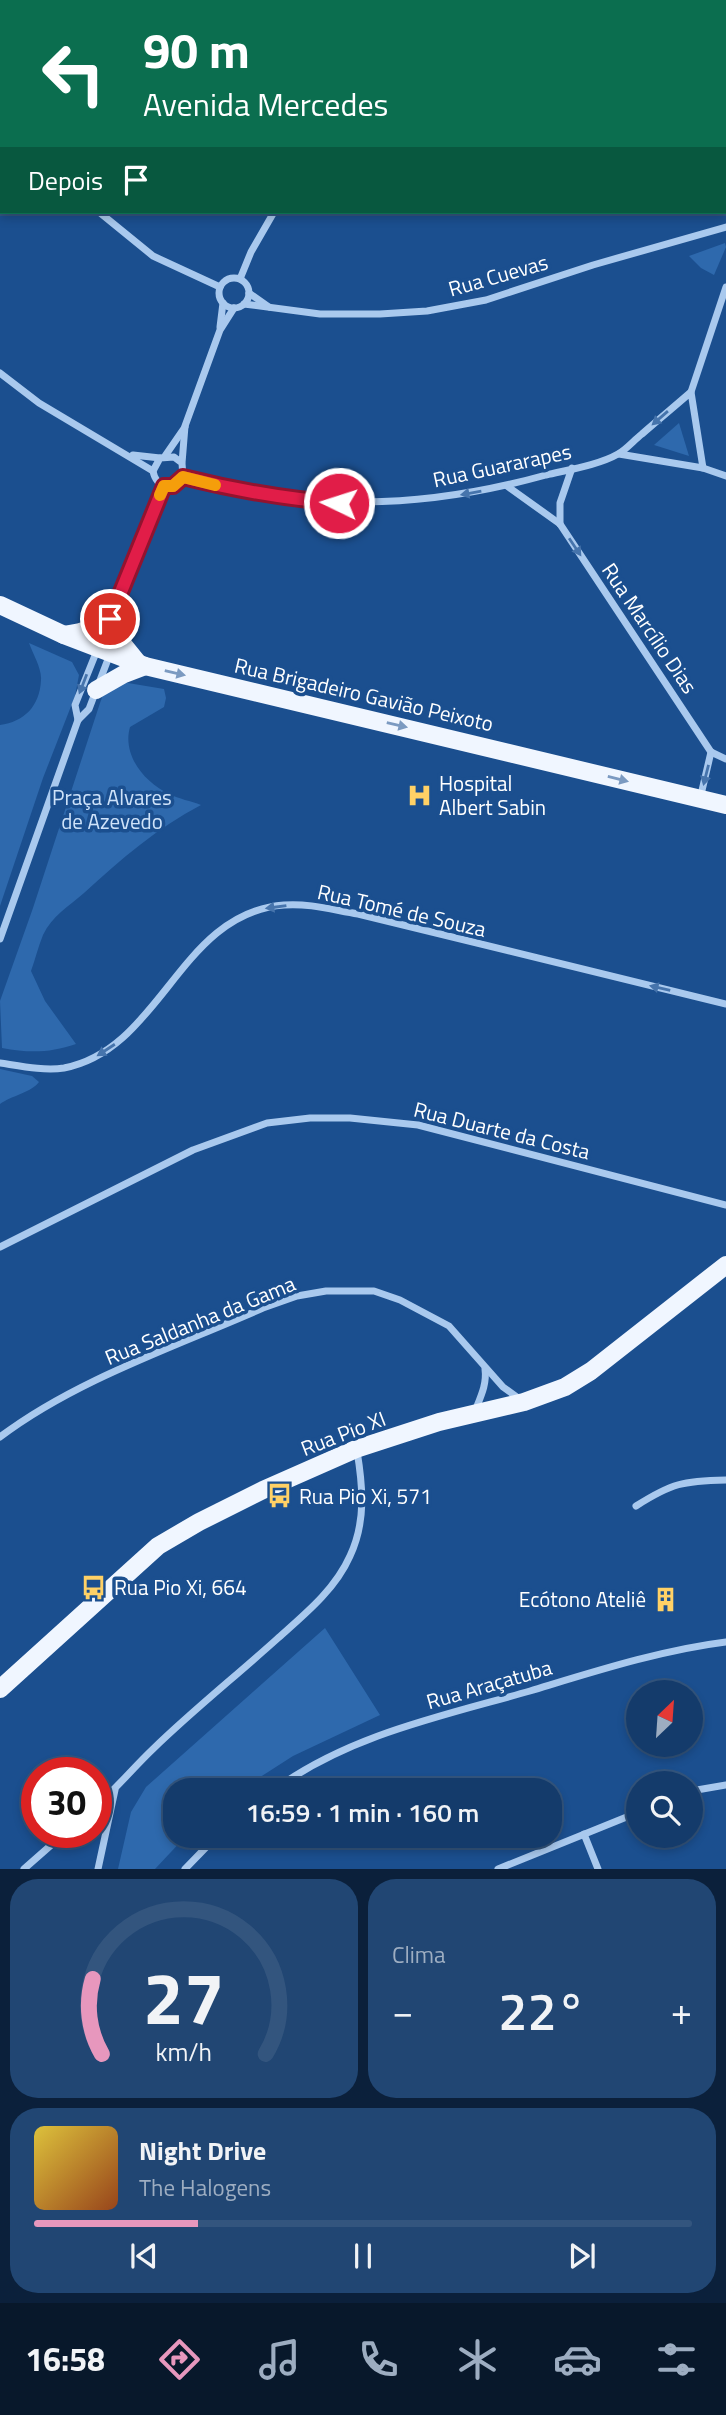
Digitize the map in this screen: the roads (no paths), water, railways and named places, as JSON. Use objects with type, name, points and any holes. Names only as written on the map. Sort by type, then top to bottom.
[{"type":"main road","name":"Rua Brigadeiro Gavião Peixoto","points":[[0,605],[64,635],[142,665],[726,805]]},
{"type":"main road","points":[[64,635],[93,629],[111,615],[121,642],[142,665],[96,690]]},
{"type":"main road","name":"Rua Pio XI","points":[[0,1689],[158,1546],[199,1522],[356,1449],[474,1413],[524,1402],[565,1387],[591,1371],[726,1265]]},
{"type":"street","points":[[101,214],[153,256],[184,273],[220,287]]},
{"type":"street","points":[[240,279],[251,252],[273,214]]},
{"type":"street","name":"Rua Cuevas","points":[[244,304],[342,315],[439,309],[486,300],[593,265],[726,227]]},
{"type":"street","points":[[0,373],[39,402],[153,471],[156,480],[164,486],[173,486],[183,477],[185,426],[220,330],[234,308],[244,304],[249,293],[240,279],[228,279],[220,287],[220,299],[234,308]]},
{"type":"street","points":[[703,468],[691,392],[726,287]]},
{"type":"street","name":"Rua Cuevas","points":[[249,293],[273,309]]},
{"type":"street","points":[[220,330],[223,303]]},
{"type":"street","points":[[619,454],[691,392]]},
{"type":"street","points":[[153,471],[185,426]]},
{"type":"street","points":[[128,454],[174,457],[182,463]]},
{"type":"street","points":[[619,454],[703,468],[726,477]]},
{"type":"street","name":"Rua Guararapes","points":[[183,477],[277,497],[339,503],[408,501],[464,495],[506,486],[619,454]]},
{"type":"street","points":[[560,524],[560,503],[572,468]]},
{"type":"street","points":[[0,939],[78,720],[89,709],[96,690],[111,615],[164,486]]},
{"type":"street","name":"Rua Marcílio Dias","points":[[506,486],[560,524],[711,752],[726,760]]},
{"type":"street","points":[[78,720],[75,705],[103,651]]},
{"type":"street","points":[[700,799],[711,752]]},
{"type":"street","name":"Rua Tomé de Souza","points":[[0,1063],[62,1068],[99,1055],[118,1042],[146,1014],[201,946],[248,914],[284,905],[313,905],[358,915],[726,1004]]},
{"type":"street","name":"Rua Duarte da Costa","points":[[0,1247],[204,1146],[267,1123],[310,1118],[350,1118],[418,1125],[726,1205]]},
{"type":"street","name":"Rua Saldanha da Gama","points":[[0,1437],[22,1420],[72,1392],[263,1308],[298,1296],[326,1291],[374,1291],[425,1311],[449,1326],[464,1340],[484,1368],[503,1387],[524,1402]]},
{"type":"street","points":[[474,1413],[486,1378],[484,1368]]},
{"type":"street","points":[[112,1792],[152,1749],[306,1613],[339,1578],[359,1534],[362,1492],[356,1449]]},
{"type":"street","points":[[636,1506],[680,1483],[726,1480]]},
{"type":"street","name":"Rua Araçatuba","points":[[294,1778],[333,1754],[400,1728],[566,1680],[677,1651],[726,1642]]},
{"type":"street","points":[[703,1789],[726,1785]]},
{"type":"street","points":[[98,1869],[116,1789]]},
{"type":"street","points":[[498,1869],[626,1817]]},
{"type":"street","points":[[584,1834],[598,1869]]},
{"type":"street","points":[[24,1869],[48,1848]]},
{"type":"street","points":[[185,1869],[205,1848]]},
{"type":"place","name":"Hospital Albert Sabin","points":[[419,795]]},
{"type":"place","name":"Rua Pio Xi, 571","points":[[279,1496]]},
{"type":"place","name":"Rua Pio Xi, 664","points":[[94,1587]]},
{"type":"place","name":"Ecótono Ateliê","points":[[666,1599]]},
{"type":"park label","name":"Praça Alvares de Azevedo","points":[[112,809]]}]
